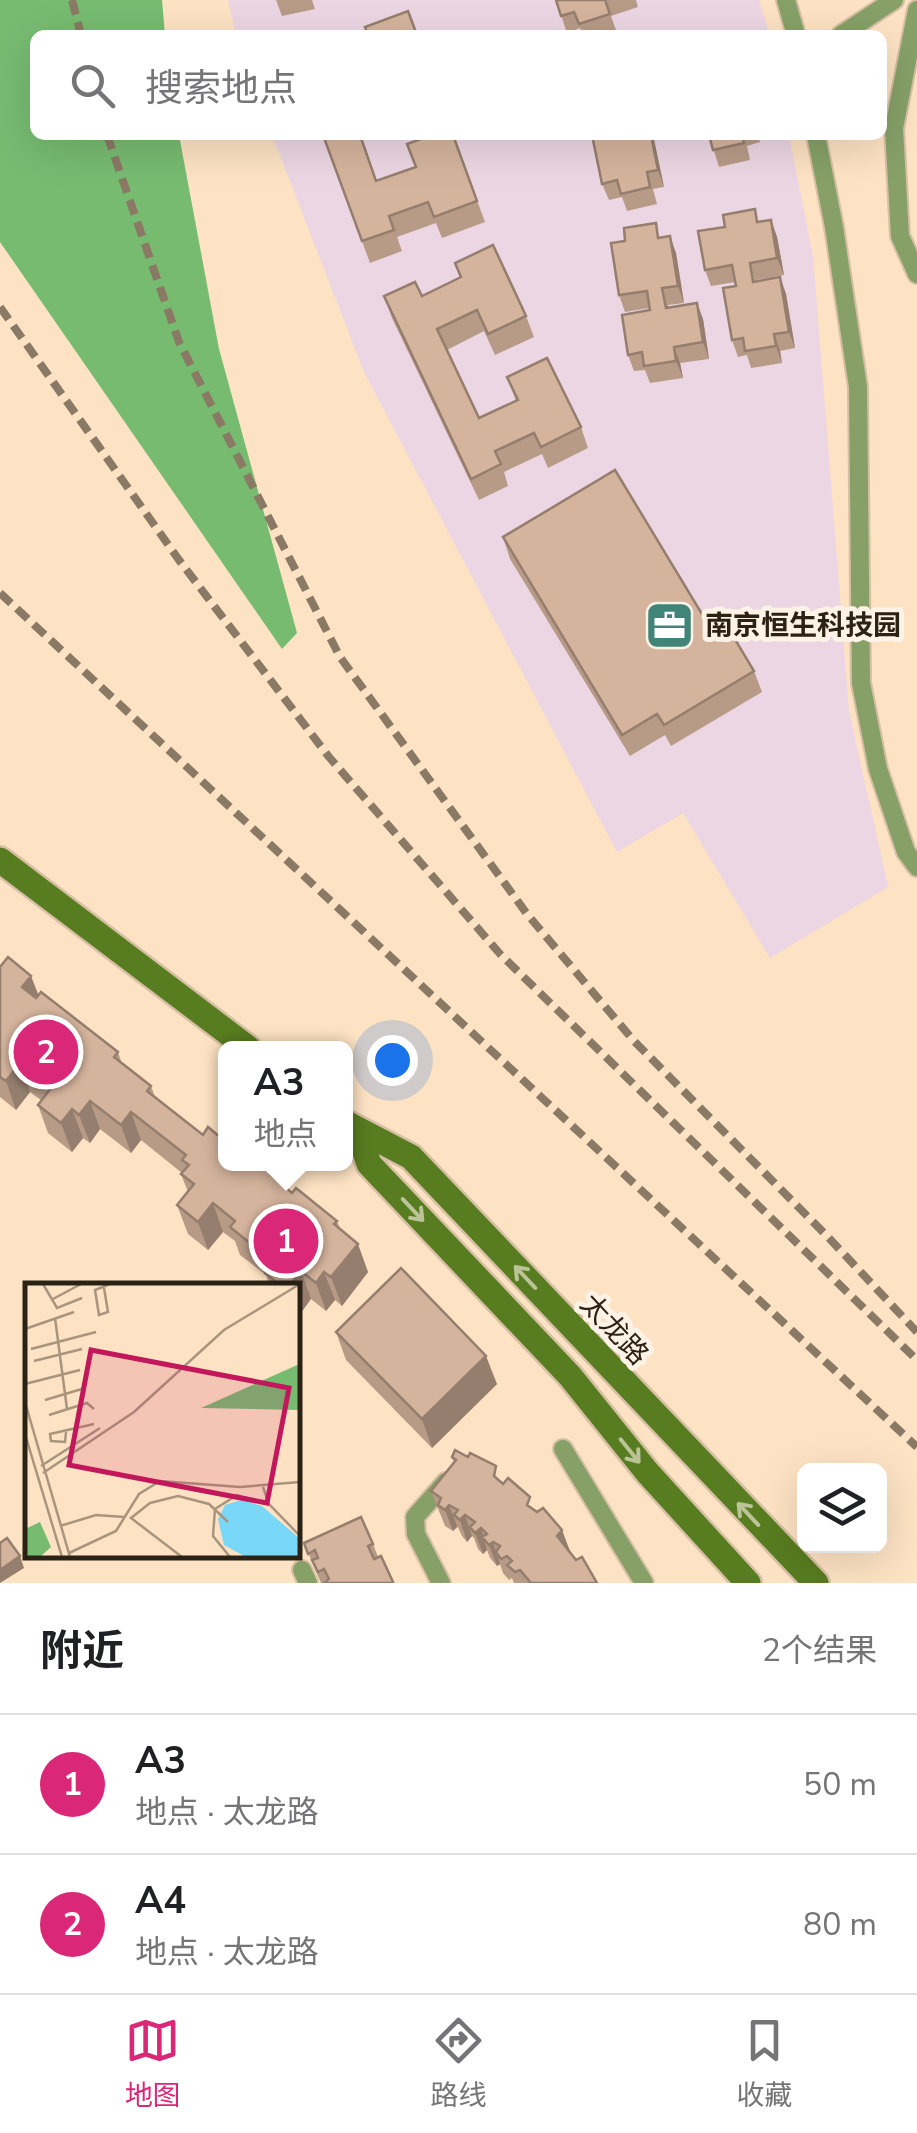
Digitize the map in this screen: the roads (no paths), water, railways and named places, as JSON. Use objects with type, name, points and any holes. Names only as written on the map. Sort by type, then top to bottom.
[{"type":"street","points":[[0,860],[239,1041]]},
{"type":"street","name":"太龙路","points":[[353,1128],[411,1157],[816,1583]]},
{"type":"street","name":"太龙路","points":[[353,1129],[368,1164],[570,1376],[647,1472],[748,1583]]},
{"type":"lane","points":[[786,0],[795,30]]},
{"type":"lane","points":[[849,30],[894,0]]},
{"type":"lane","points":[[917,10],[894,128],[900,236],[917,274]]},
{"type":"lane","points":[[817,140],[858,387],[861,683],[878,769],[906,852],[917,867]]},
{"type":"lane","points":[[563,1449],[644,1583]]},
{"type":"lane","points":[[442,1583],[416,1534],[415,1517],[454,1473]]},
{"type":"railway","points":[[72,0],[80,30]]},
{"type":"railway","points":[[109,140],[179,342],[340,657],[527,914],[634,1041],[917,1332]]},
{"type":"railway","points":[[0,307],[179,560],[329,757],[501,955],[917,1360]]},
{"type":"railway","points":[[0,593],[917,1447]]},
{"type":"place","name":"南京恒生科技园","points":[[670,625]]},
{"type":"place","name":"A4","points":[[46,1052]]},
{"type":"place","name":"A3","points":[[286,1241]]}]
